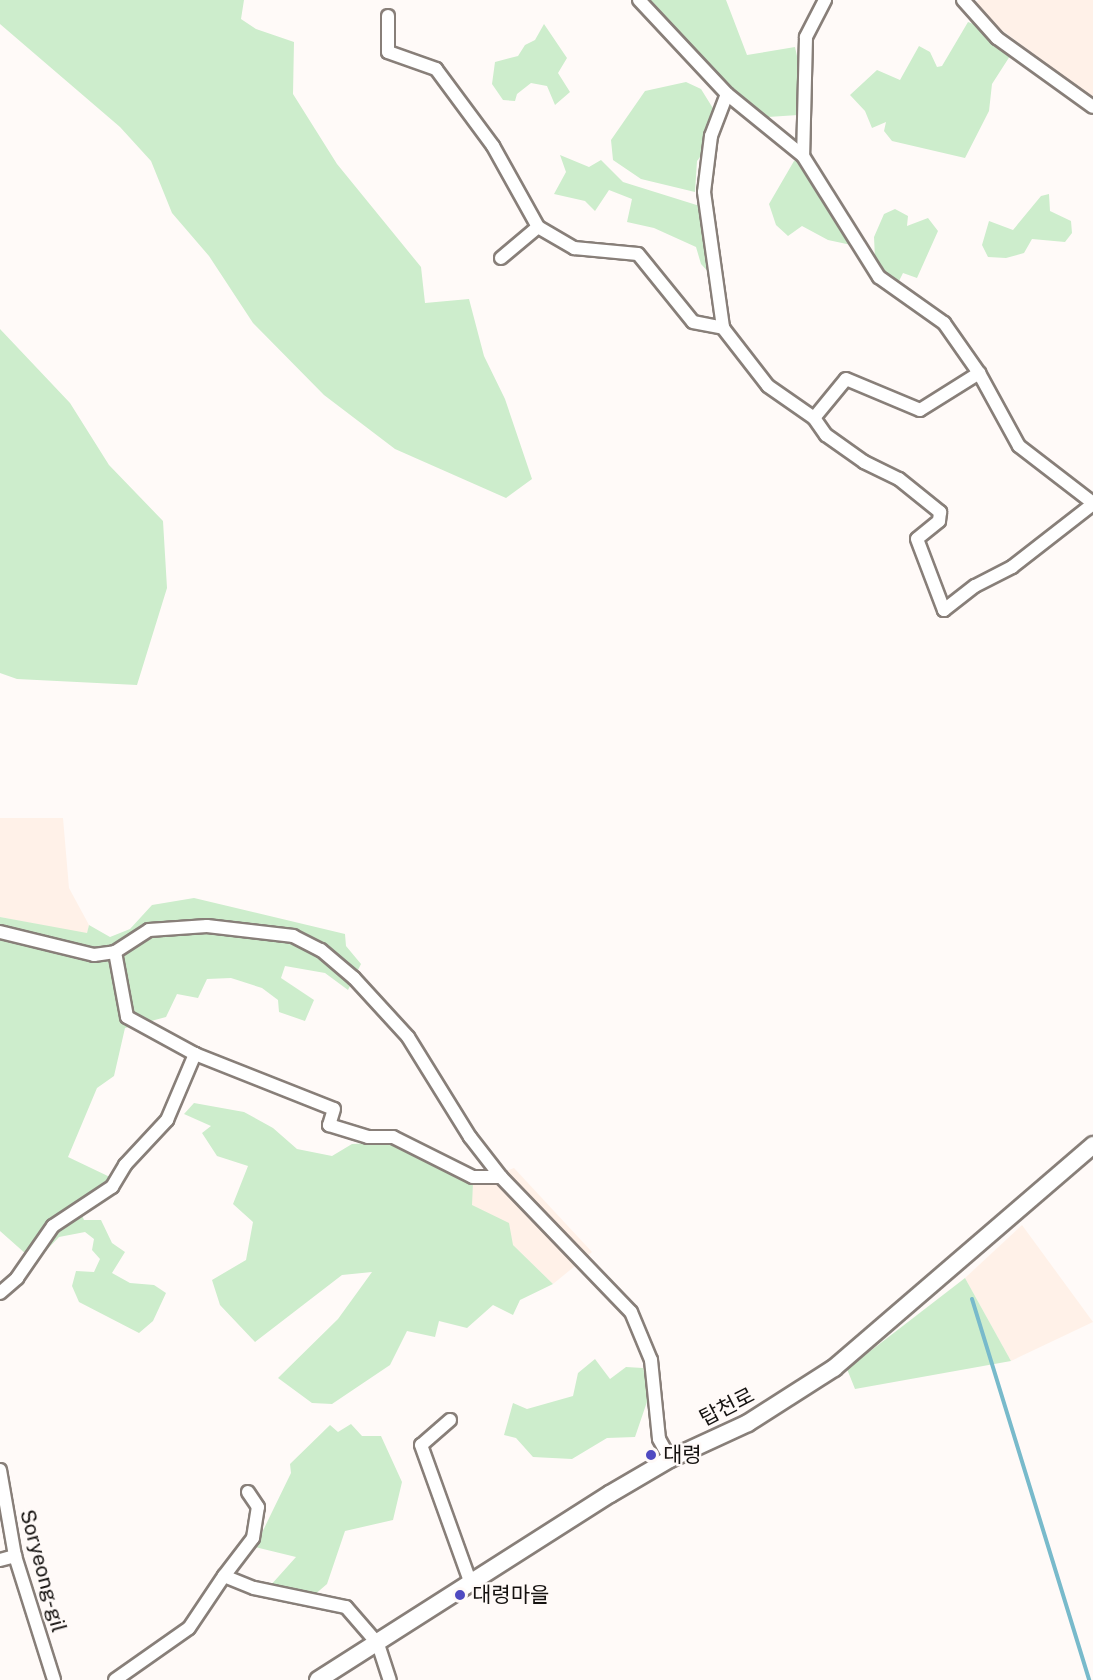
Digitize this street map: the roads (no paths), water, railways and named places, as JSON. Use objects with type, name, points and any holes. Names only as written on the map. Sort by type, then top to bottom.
[{"type":"main road","name":"탑천로","points":[[318,1680],[378,1644],[470,1581],[670,1459],[748,1423],[834,1368],[1093,1145]]},
{"type":"street","points":[[639,0],[727,94],[803,156],[879,276],[944,323],[979,373],[1019,446],[1093,503],[1012,567],[975,586],[944,610],[917,539],[939,521],[940,512],[899,479],[864,462],[826,435],[814,418],[768,386],[723,328],[704,192],[711,136],[727,94]]},
{"type":"street","points":[[803,156],[806,37],[825,0]]},
{"type":"street","points":[[963,0],[997,38],[1093,106]]},
{"type":"street","points":[[388,16],[388,52],[436,69],[493,146],[538,227],[574,248],[638,254],[693,322],[723,328]]},
{"type":"street","points":[[501,258],[538,227]]},
{"type":"street","points":[[814,418],[846,379],[920,410],[979,373]]},
{"type":"street","points":[[0,932],[94,955],[115,952],[148,930],[182,926],[293,936],[321,950],[354,978],[408,1037],[470,1137],[501,1178],[631,1312],[651,1360],[659,1439],[670,1459]]},
{"type":"street","points":[[115,952],[127,1017],[195,1053],[334,1108],[329,1125],[368,1137],[393,1137],[473,1177],[501,1178]]},
{"type":"street","points":[[0,1293],[17,1278],[53,1226],[112,1187],[125,1165],[167,1120],[195,1053]]},
{"type":"street","points":[[450,1420],[421,1444],[470,1581]]},
{"type":"street","name":"Soryeong-gil","points":[[0,1470],[15,1556],[54,1680]]},
{"type":"street","points":[[115,1680],[189,1628],[253,1538],[258,1507],[248,1492]]},
{"type":"street","points":[[0,1560],[15,1556]]},
{"type":"street","points":[[224,1576],[254,1588],[346,1607],[378,1644],[390,1680]]},
{"type":"waterway","points":[[972,1299],[1089,1680]]},
{"type":"place","name":"대령","points":[[651,1455]]},
{"type":"place","name":"대령마을","points":[[460,1595]]}]
